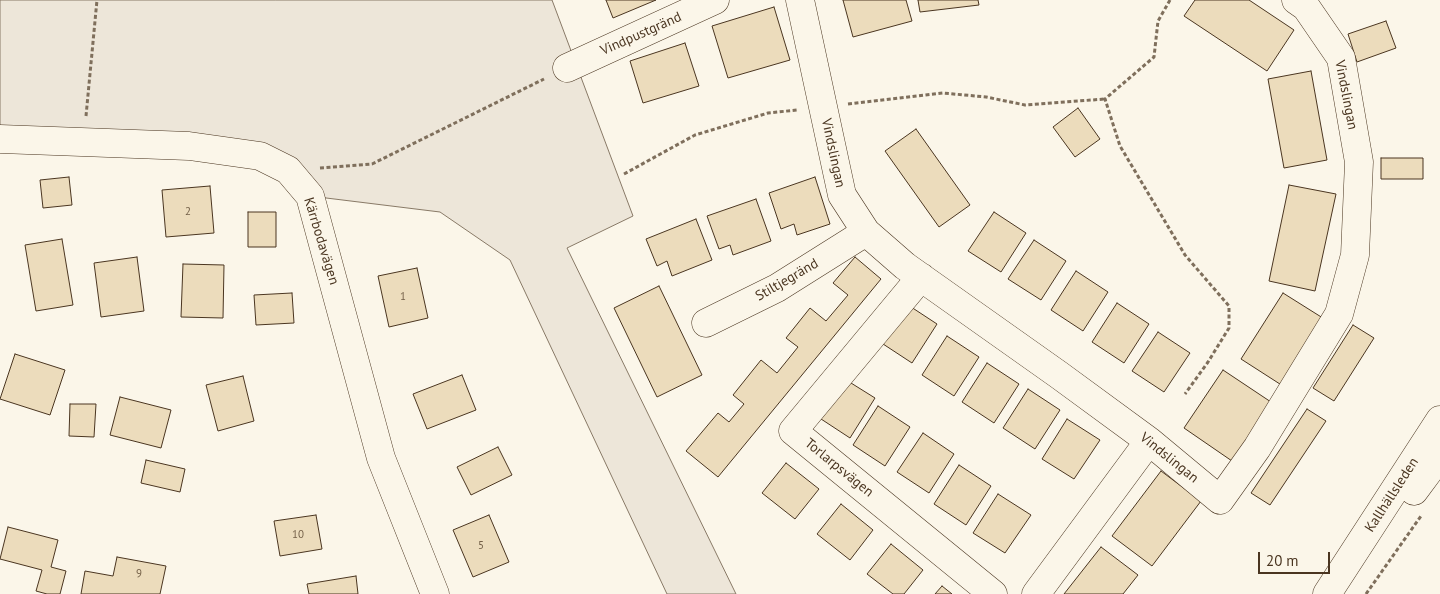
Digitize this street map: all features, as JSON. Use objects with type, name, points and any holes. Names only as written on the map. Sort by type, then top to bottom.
[{"type":"street","name":"Vindpustgränd","points":[[567,68],[715,0]]},
{"type":"street","name":"Vindslingan","points":[[800,0],[842,195],[866,232],[880,246],[921,277],[1149,441],[1220,500],[1257,448],[1339,314],[1355,255],[1359,162],[1341,58],[1306,7],[1296,0]]},
{"type":"street","name":"Kärrbodavägen","points":[[0,139],[189,146],[260,156],[288,170],[310,196],[381,458],[435,594]]},
{"type":"street","name":"Stiltjegränd","points":[[706,323],[777,288],[866,232]]},
{"type":"street","name":"Torlarpsvägen","points":[[921,277],[793,431],[993,594]]},
{"type":"street","name":"Kallhällsleden","points":[[1327,594],[1440,420]]},
{"type":"street","points":[[1036,594],[1149,441]]},
{"type":"street","name":"Kallhällsleden","points":[[1336,594],[1440,456]]},
{"type":"path","points":[[83,142],[97,0]]},
{"type":"path","points":[[624,174],[695,134],[768,113],[943,93],[986,97],[1025,105],[1105,99],[1154,57],[1158,21],[1170,0]]},
{"type":"path","points":[[288,170],[372,164],[567,68]]},
{"type":"path","points":[[1105,99],[1120,146],[1185,255],[1214,286],[1229,306],[1229,328],[1185,394]]},
{"type":"path","points":[[1366,594],[1423,513]]},
{"type":"shaded area","points":[[0,0],[552,0],[633,216],[567,248],[736,594],[667,594],[510,260],[440,212],[310,196],[288,170],[0,139]]},
{"type":"building","points":[[606,0],[656,0],[613,18]]},
{"type":"building","points":[[843,0],[906,0],[912,21],[853,37]]},
{"type":"building","points":[[918,0],[978,0],[979,5],[920,12]]},
{"type":"building","points":[[1195,0],[1249,0],[1294,30],[1267,71],[1184,16]]},
{"type":"building","points":[[774,7],[790,60],[728,78],[712,26]]},
{"type":"building","points":[[1386,21],[1396,48],[1357,62],[1348,34]]},
{"type":"building","points":[[685,43],[699,86],[643,103],[630,61]]},
{"type":"building","points":[[1311,71],[1327,160],[1284,168],[1268,79]]},
{"type":"building","points":[[1078,108],[1100,139],[1075,157],[1053,127]]},
{"type":"building","points":[[916,129],[970,205],[939,227],[885,151]]},
{"type":"building","points":[[1381,158],[1423,158],[1423,179],[1381,179]]},
{"type":"building","points":[[69,177],[72,205],[43,208],[40,180]]},
{"type":"building","points":[[815,177],[830,224],[797,235],[794,224],[781,229],[769,193]]},
{"type":"building","points":[[1289,185],[1336,194],[1315,291],[1269,281]]},
{"type":"building","points":[[210,186],[214,233],[166,237],[162,190]]},
{"type":"building","points":[[756,199],[771,241],[733,255],[730,245],[719,249],[707,216]]},
{"type":"building","points":[[248,212],[276,212],[276,247],[248,247]]},
{"type":"building","points":[[994,212],[1026,233],[1001,272],[968,251]]},
{"type":"building","points":[[696,219],[712,260],[672,276],[667,261],[657,266],[646,239]]},
{"type":"building","points":[[62,239],[73,305],[36,311],[25,245]]},
{"type":"building","points":[[1034,240],[1066,261],[1041,300],[1008,279]]},
{"type":"building","points":[[137,257],[144,311],[101,317],[94,263]]},
{"type":"building","points":[[855,257],[881,279],[718,477],[686,451],[718,413],[729,422],[744,404],[733,395],[761,360],[777,373],[798,347],[786,338],[810,308],[826,321],[848,295],[833,283]]},
{"type":"building","points":[[183,264],[224,265],[223,318],[181,317]]},
{"type":"building","points":[[417,268],[428,318],[389,327],[378,276]]},
{"type":"building","points":[[1076,271],[1108,292],[1083,331],[1051,310]]},
{"type":"building","points":[[659,286],[702,375],[657,397],[614,308]]},
{"type":"building","points":[[292,293],[294,323],[256,325],[254,295]]},
{"type":"building","points":[[1283,293],[1326,320],[1283,386],[1241,359]]},
{"type":"building","points":[[905,303],[937,324],[912,363],[880,342]]},
{"type":"building","points":[[1117,303],[1149,324],[1124,363],[1092,342]]},
{"type":"building","points":[[1353,325],[1374,338],[1334,401],[1313,388]]},
{"type":"building","points":[[1158,332],[1190,353],[1164,392],[1132,371]]},
{"type":"building","points":[[947,336],[979,357],[954,396],[922,375]]},
{"type":"building","points":[[15,354],[65,370],[50,415],[0,399]]},
{"type":"building","points":[[987,363],[1019,384],[994,423],[962,402]]},
{"type":"building","points":[[1223,370],[1271,402],[1232,461],[1184,428]]},
{"type":"building","points":[[462,375],[476,410],[427,429],[413,394]]},
{"type":"building","points":[[243,376],[254,421],[218,431],[206,385]]},
{"type":"building","points":[[843,378],[875,398],[850,438],[818,417]]},
{"type":"building","points":[[1028,389],[1060,410],[1035,449],[1003,428]]},
{"type":"building","points":[[120,397],[171,410],[161,448],[110,435]]},
{"type":"building","points":[[70,404],[96,404],[94,437],[69,436]]},
{"type":"building","points":[[878,406],[910,427],[885,466],[853,445]]},
{"type":"building","points":[[1307,409],[1326,421],[1270,505],[1251,493]]},
{"type":"building","points":[[1067,419],[1100,440],[1074,479],[1042,459]]},
{"type":"building","points":[[923,433],[954,454],[929,493],[897,472]]},
{"type":"building","points":[[498,447],[512,475],[471,495],[457,467]]},
{"type":"building","points":[[146,460],[185,469],[180,492],[141,483]]},
{"type":"building","points":[[786,463],[819,489],[795,519],[762,493]]},
{"type":"building","points":[[959,465],[991,486],[966,525],[934,504]]},
{"type":"building","points":[[1161,471],[1201,501],[1152,566],[1112,536]]},
{"type":"building","points":[[998,494],[1031,515],[1005,553],[973,533]]},
{"type":"building","points":[[841,504],[873,530],[850,560],[817,534]]},
{"type":"building","points":[[316,515],[322,549],[280,556],[274,521]]},
{"type":"building","points":[[489,515],[509,562],[473,577],[453,530]]},
{"type":"building","points":[[8,527],[58,540],[51,567],[66,571],[60,594],[47,594],[36,591],[42,570],[0,559]]},
{"type":"building","points":[[891,544],[923,570],[904,594],[893,594],[867,574]]},
{"type":"building","points":[[1101,547],[1138,575],[1123,594],[1064,594]]},
{"type":"building","points":[[117,557],[166,566],[160,594],[81,594],[85,571],[113,576]]},
{"type":"building","points":[[356,576],[358,594],[309,594],[307,584]]},
{"type":"building","points":[[942,586],[952,594],[935,594]]}]
